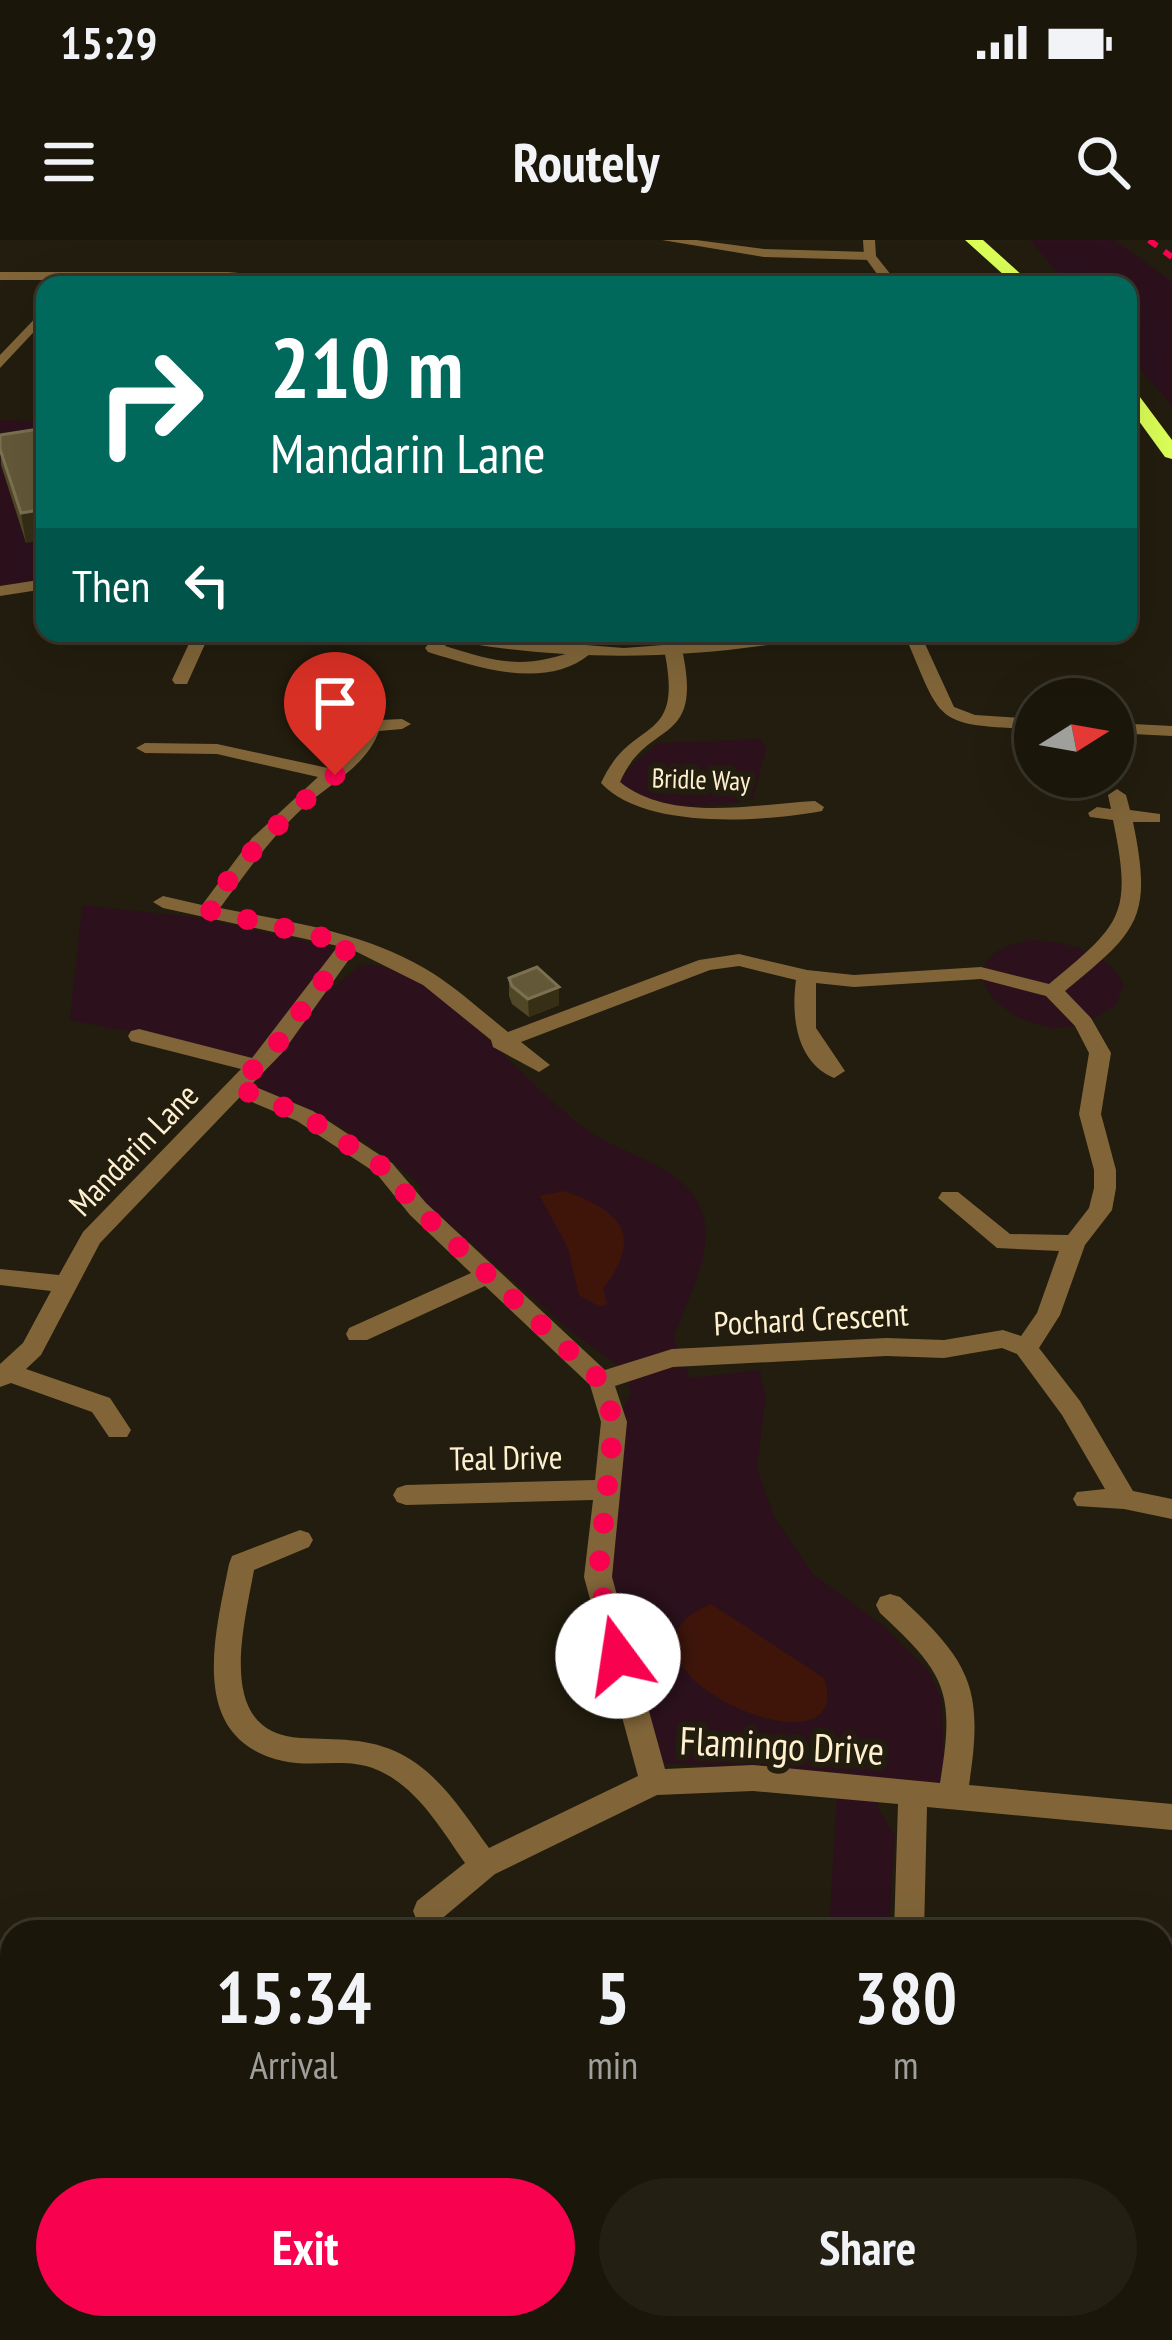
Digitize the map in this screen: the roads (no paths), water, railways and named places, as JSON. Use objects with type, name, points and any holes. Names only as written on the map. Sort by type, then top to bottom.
[{"type":"main road","points":[[973,240],[1014,276]]},
{"type":"main road","points":[[1015,252],[1036,276]]},
{"type":"main road","points":[[1137,405],[1172,453]]},
{"type":"street","points":[[668,240],[764,253],[870,245],[887,276]]},
{"type":"street","points":[[0,276],[36,278]]},
{"type":"street","points":[[0,364],[36,322]]},
{"type":"street","points":[[0,590],[36,585]]},
{"type":"street","points":[[181,680],[198,642]]},
{"type":"street","points":[[437,642],[434,648],[550,669],[581,654],[674,654],[752,642]]},
{"type":"street","points":[[915,642],[936,698],[948,714],[1014,723]]},
{"type":"street","name":"Bridle Way","points":[[674,654],[682,701],[662,730],[615,765],[610,783],[622,797],[647,808],[679,810],[815,808]]},
{"type":"street","points":[[208,910],[259,842],[296,804],[364,748],[372,726],[364,693]]},
{"type":"street","points":[[372,726],[401,724]]},
{"type":"street","points":[[1134,729],[1172,731]]},
{"type":"street","points":[[145,748],[217,749],[335,775]]},
{"type":"street","points":[[1053,991],[1131,913],[1133,891],[1120,805]]},
{"type":"street","points":[[1097,813],[1120,805],[1153,818]]},
{"type":"street","points":[[163,902],[350,944],[408,967],[447,990],[501,1042],[539,1065]]},
{"type":"street","name":"Mandarin Lane","points":[[118,1430],[101,1405],[4,1375],[32,1349],[91,1238],[256,1066],[350,944]]},
{"type":"street","points":[[501,1042],[706,964],[739,960],[854,981],[982,973],[1053,991],[1084,1023],[1100,1053],[1090,1114],[1105,1188],[1100,1210],[1074,1244],[1048,1315],[1026,1348],[1070,1408],[1124,1499]]},
{"type":"street","points":[[807,976],[800,1021],[806,1038],[835,1072]]},
{"type":"street","name":"Mandarin Lane","points":[[139,1036],[256,1066]]},
{"type":"street","points":[[236,1087],[305,1116],[384,1168],[418,1209],[601,1381]]},
{"type":"street","points":[[950,1198],[1005,1241],[1074,1244]]},
{"type":"street","points":[[358,1334],[491,1274]]},
{"type":"street","points":[[0,1277],[65,1284]]},
{"type":"street","name":"Pochard Crescent","points":[[601,1381],[672,1358],[886,1347],[944,1349],[1003,1339],[1026,1348]]},
{"type":"street","name":"Teal Drive","points":[[601,1381],[614,1422],[598,1577],[654,1782]]},
{"type":"street","name":"Teal Drive","points":[[406,1496],[608,1490]]},
{"type":"street","points":[[1086,1499],[1124,1499],[1172,1509]]},
{"type":"street","points":[[300,1540],[242,1564],[224,1672],[238,1715],[263,1742],[281,1749],[359,1750],[414,1775],[484,1865]]},
{"type":"street","points":[[890,1605],[932,1642],[955,1672],[962,1704],[953,1796]]},
{"type":"street","name":"Flamingo Drive","points":[[428,1911],[484,1865],[654,1782],[752,1778],[1172,1817]]},
{"type":"street","points":[[909,1920],[913,1794]]},
{"type":"railway","points":[[1149,240],[1172,257]]}]
